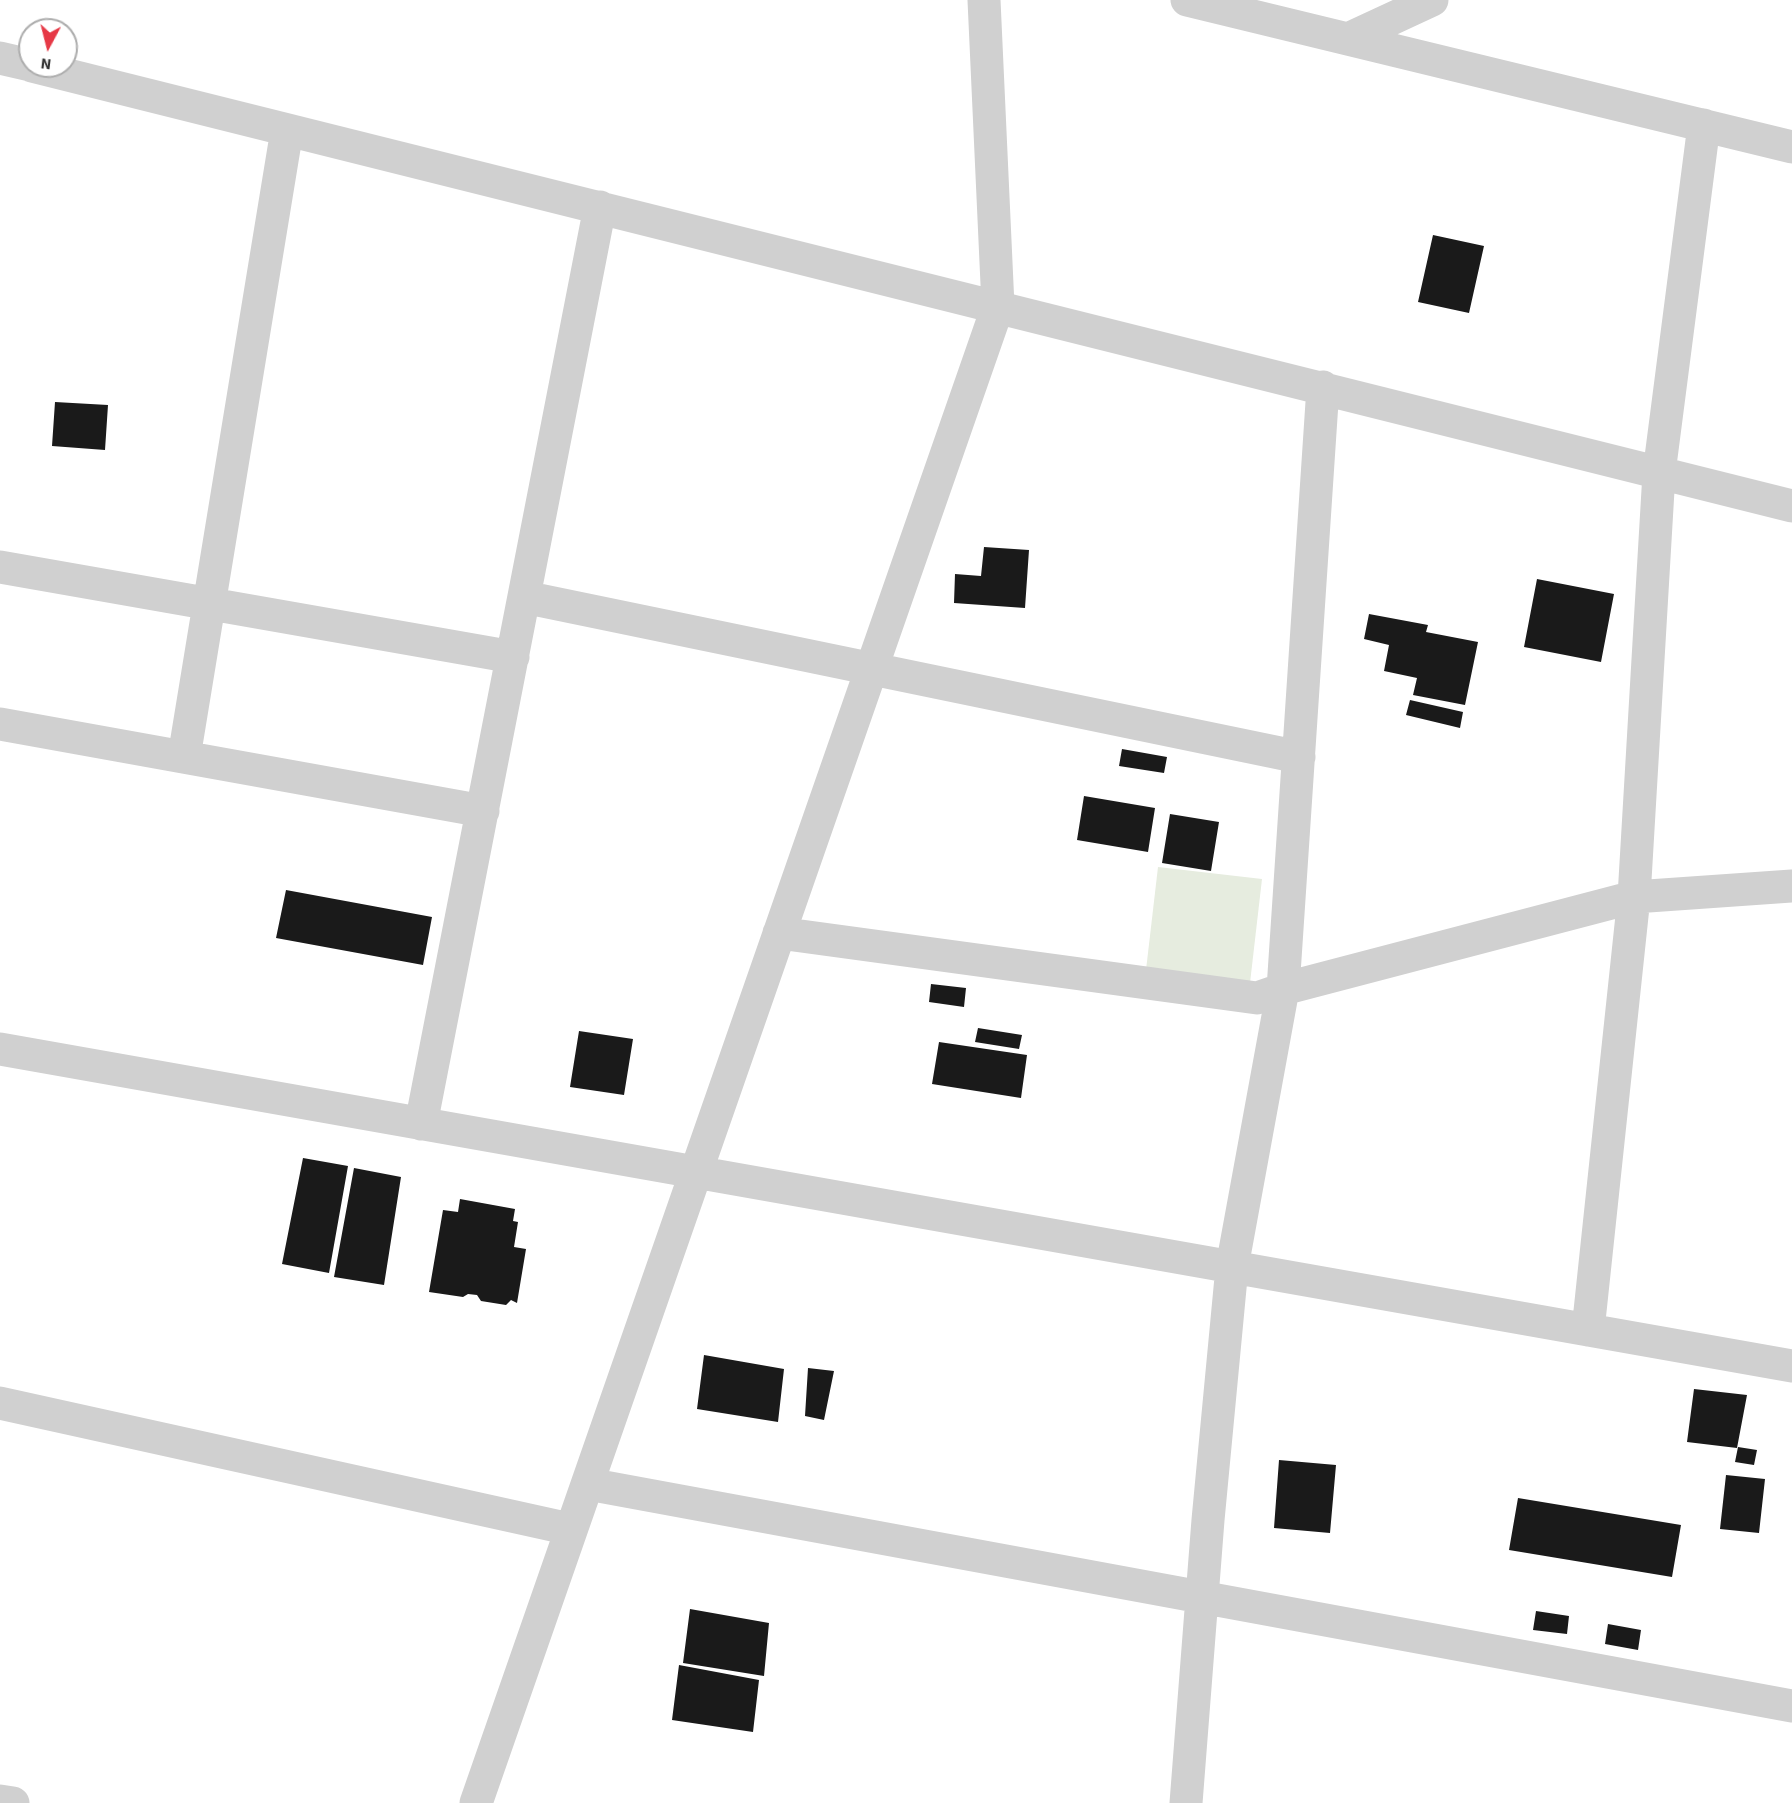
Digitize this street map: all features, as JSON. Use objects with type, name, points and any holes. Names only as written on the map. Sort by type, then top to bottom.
[{"type":"street","points":[[476,1803],[998,306],[984,0]]},
{"type":"street","points":[[1187,0],[1792,147]]},
{"type":"street","points":[[1348,39],[1432,0]]},
{"type":"street","points":[[0,58],[18,63]]},
{"type":"street","points":[[78,78],[1792,506]]},
{"type":"street","points":[[1588,1330],[1634,897],[1659,473],[1704,125]]},
{"type":"street","points":[[184,757],[287,130]]},
{"type":"street","points":[[421,1124],[600,207]]},
{"type":"street","points":[[1186,1803],[1232,1267],[1283,989],[1323,387]]},
{"type":"street","points":[[0,567],[513,657]]},
{"type":"street","points":[[525,597],[1299,758]]},
{"type":"street","points":[[0,724],[483,811]]},
{"type":"street","points":[[779,933],[1257,999],[1283,989],[1634,897],[1792,886]]},
{"type":"street","points":[[0,1049],[1792,1366]]},
{"type":"street","points":[[0,1403],[570,1529]]},
{"type":"street","points":[[588,1484],[1792,1706]]},
{"type":"street","points":[[0,1801],[13,1803]]},
{"type":"shaded area","points":[[1158,867],[1262,879],[1250,983],[1146,970]]},
{"type":"building","points":[[1433,235],[1484,246],[1469,313],[1418,302]]},
{"type":"building","points":[[55,402],[108,405],[105,450],[52,446]]},
{"type":"building","points":[[984,547],[1029,550],[1025,608],[954,603],[955,574],[981,576]]},
{"type":"building","points":[[1537,579],[1614,594],[1601,662],[1524,647]]},
{"type":"building","points":[[1369,614],[1428,625],[1426,632],[1478,642],[1465,705],[1413,695],[1417,678],[1384,671],[1389,645],[1364,639]]},
{"type":"building","points":[[1410,700],[1463,712],[1460,728],[1406,715]]},
{"type":"building","points":[[1122,749],[1167,757],[1164,773],[1119,766]]},
{"type":"building","points":[[1084,796],[1155,808],[1148,852],[1077,840]]},
{"type":"building","points":[[1170,814],[1219,822],[1211,871],[1162,863]]},
{"type":"building","points":[[286,890],[432,917],[423,965],[276,938]]},
{"type":"building","points":[[931,984],[966,988],[964,1007],[929,1002]]},
{"type":"building","points":[[978,1028],[1022,1035],[1019,1049],[975,1042]]},
{"type":"building","points":[[579,1031],[633,1039],[624,1095],[570,1087]]},
{"type":"building","points":[[939,1042],[1027,1055],[1021,1098],[932,1084]]},
{"type":"building","points":[[303,1158],[348,1166],[329,1273],[282,1264]]},
{"type":"building","points":[[354,1168],[401,1177],[384,1285],[334,1277]]},
{"type":"building","points":[[460,1199],[515,1209],[513,1221],[518,1222],[514,1247],[526,1249],[517,1303],[511,1300],[506,1305],[481,1301],[477,1295],[468,1294],[463,1297],[429,1292],[443,1210],[458,1212]]},
{"type":"building","points":[[704,1355],[784,1369],[778,1422],[697,1409]]},
{"type":"building","points":[[808,1368],[834,1371],[824,1420],[805,1416]]},
{"type":"building","points":[[1694,1389],[1747,1395],[1737,1448],[1687,1442]]},
{"type":"building","points":[[1738,1447],[1757,1450],[1754,1465],[1735,1462]]},
{"type":"building","points":[[1279,1460],[1336,1465],[1330,1533],[1274,1528]]},
{"type":"building","points":[[1726,1475],[1765,1479],[1759,1533],[1720,1529]]},
{"type":"building","points":[[1518,1498],[1681,1525],[1672,1577],[1509,1550]]},
{"type":"building","points":[[690,1609],[769,1623],[764,1676],[683,1663]]},
{"type":"building","points":[[1536,1611],[1569,1616],[1567,1634],[1533,1630]]},
{"type":"building","points":[[1608,1624],[1641,1630],[1638,1650],[1605,1644]]},
{"type":"building","points":[[679,1665],[759,1680],[753,1732],[672,1720]]}]
